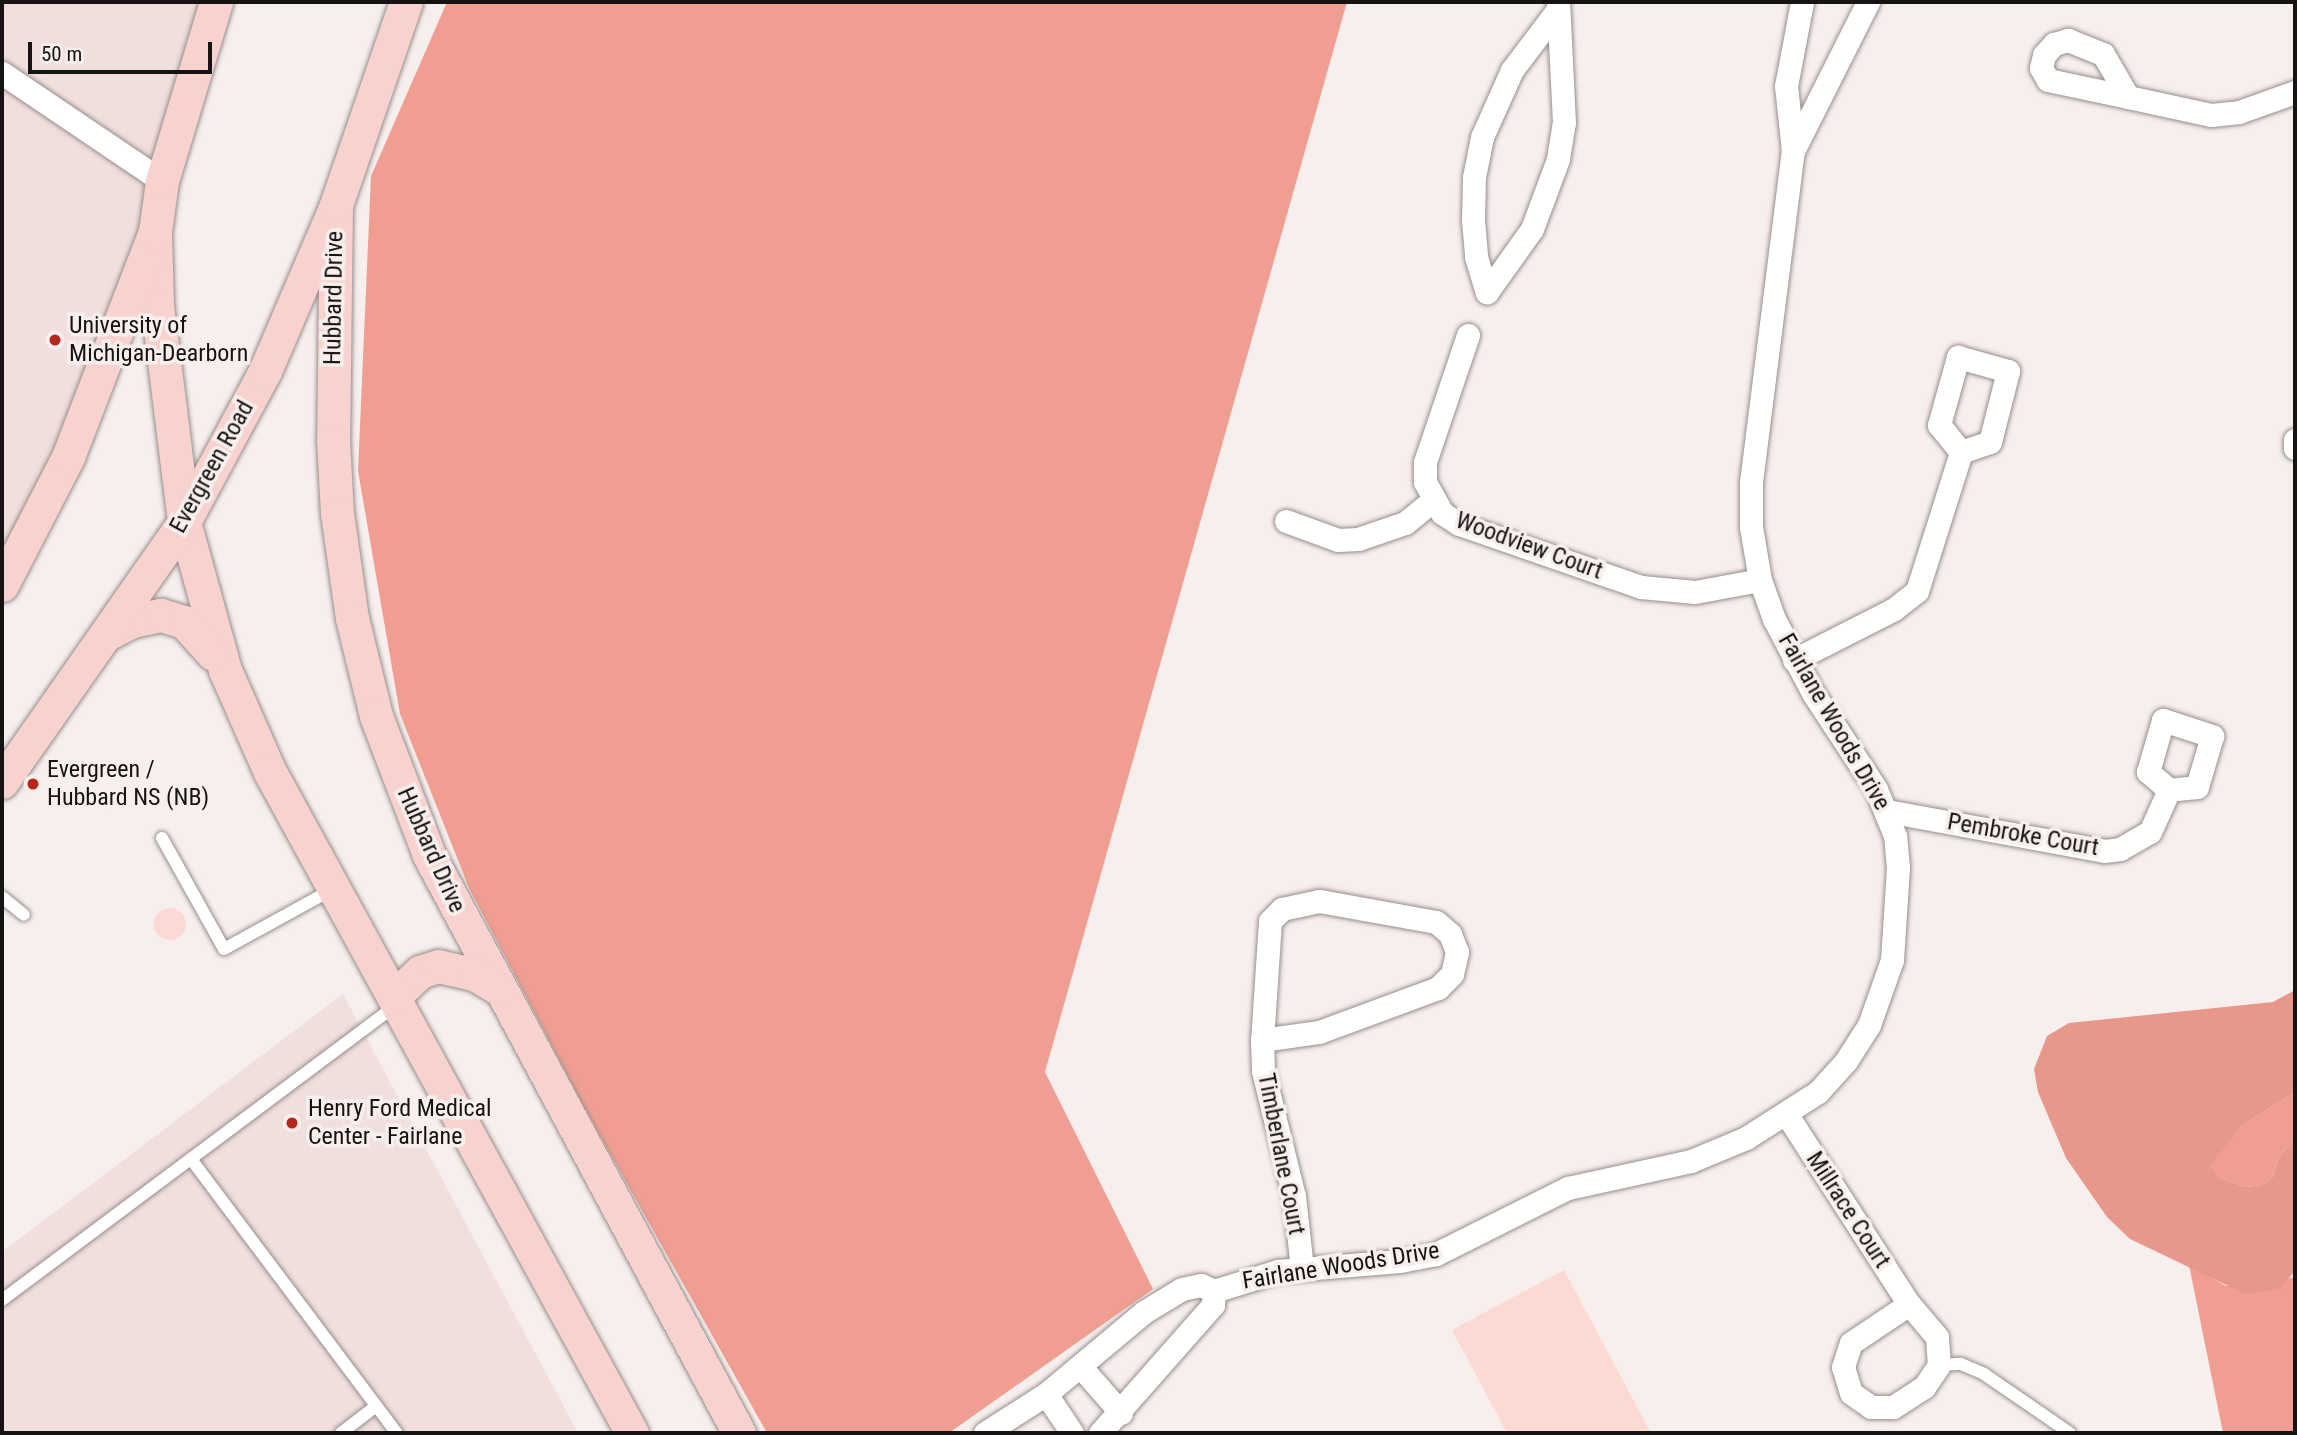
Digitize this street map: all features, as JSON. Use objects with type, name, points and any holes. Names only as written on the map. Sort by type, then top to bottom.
[{"type":"street","points":[[216,2],[162,181],[155,232],[157,305],[184,522],[225,670],[270,772],[632,1433]]},
{"type":"street","name":"Evergreen Road","points":[[2,782],[184,522],[265,371],[336,205],[406,2]]},
{"type":"street","name":"Fairlane Woods Drive","points":[[985,1433],[1046,1394],[1160,1301],[1201,1285],[1214,1291],[1302,1268],[1400,1261],[1436,1254],[1568,1188],[1691,1161],[1787,1115],[1818,1092],[1846,1061],[1869,1025],[1886,985],[1892,960],[1898,868],[1887,811],[1794,660],[1760,580],[1751,527],[1751,482],[1793,151],[1786,86],[1802,2]]},
{"type":"street","name":"Fairlane Woods Drive","points":[[1793,151],[1868,2]]},
{"type":"street","points":[[1557,7],[1564,123],[1559,159],[1532,229],[1487,292],[1476,257],[1472,220],[1474,177],[1482,137],[1512,70],[1557,7]]},
{"type":"street","points":[[2,73],[162,181]]},
{"type":"street","points":[[2127,97],[2211,115],[2239,112],[2295,92]]},
{"type":"street","name":"Hubbard Drive","points":[[336,205],[333,440],[352,618],[376,716],[429,855],[739,1433]]},
{"type":"street","points":[[2,585],[68,457],[155,232]]},
{"type":"street","name":"Woodview Court","points":[[1468,335],[1425,462],[1432,501],[1459,524],[1641,587],[1696,592],[1760,580]]},
{"type":"street","points":[[2295,440],[2295,448]]},
{"type":"street","points":[[1794,660],[1894,609],[1917,591],[1961,452]]},
{"type":"street","points":[[1286,521],[1338,540],[1358,539],[1405,523],[1432,501]]},
{"type":"street","points":[[105,635],[132,621],[161,615],[184,622],[201,636],[225,670]]},
{"type":"street","name":"Pembroke Court","points":[[1887,811],[2104,851],[2136,842],[2150,832],[2169,790]]},
{"type":"street","name":"Timberlane Court","points":[[1262,1040],[1319,1032],[1438,988],[1452,974],[1457,952],[1450,934],[1436,922],[1319,901],[1282,909],[1270,921],[1262,1040],[1263,1071],[1294,1196],[1302,1268]]},
{"type":"street","points":[[397,1000],[420,972],[438,966],[476,975],[499,989]]},
{"type":"street","name":"Millrace Court","points":[[1787,1115],[1909,1304],[1937,1337],[1939,1365]]},
{"type":"street","name":"Fairlane Woods Drive","points":[[1100,1433],[1121,1413],[1213,1305],[1214,1291]]},
{"type":"street","points":[[1909,1304],[1851,1343],[1843,1367],[1851,1393],[1871,1407],[1893,1407],[1924,1387],[1939,1365]]},
{"type":"street","points":[[1081,1367],[1121,1413]]},
{"type":"street","points":[[1046,1394],[1072,1433]]},
{"type":"lane","points":[[162,838],[224,949],[335,888]]},
{"type":"lane","points":[[2,897],[24,915]]},
{"type":"lane","points":[[2,1300],[397,1000]]},
{"type":"lane","points":[[191,1159],[397,1433]]},
{"type":"lane","points":[[1939,1365],[1961,1364],[1984,1374],[2070,1433]]},
{"type":"lane","points":[[341,1433],[376,1406]]},
{"type":"shaded area","name":"University of Michigan-Dearborn","points":[[2,2],[216,2],[151,228],[2,573]]},
{"type":"shaded area","points":[[447,2],[1347,2],[1045,1072],[1153,1289],[949,1433],[767,1433],[585,1109],[469,888],[400,714],[358,471],[371,176]]},
{"type":"shaded area","points":[[170,908],[181,913],[186,924],[181,935],[170,940],[159,935],[154,924],[159,913]]},
{"type":"shaded area","points":[[2295,990],[2295,1092],[2241,1126],[2211,1165],[2219,1178],[2246,1187],[2262,1185],[2273,1177],[2279,1156],[2295,1140],[2295,1271],[2280,1289],[2245,1294],[2130,1239],[2107,1217],[2066,1158],[2038,1092],[2034,1069],[2047,1036],[2069,1023],[2273,1002]]},
{"type":"shaded area","name":"Henry Ford Medical Center - Fairlane","points":[[343,994],[578,1433],[2,1433],[2,1252]]},
{"type":"shaded area","points":[[2295,1092],[2295,1140],[2279,1156],[2273,1177],[2262,1185],[2246,1187],[2219,1178],[2211,1165],[2221,1148],[2241,1126]]},
{"type":"shaded area","points":[[2189,1265],[2226,1286],[2292,1278],[2295,1271],[2295,1433],[2223,1433]]},
{"type":"shaded area","points":[[1564,1270],[1651,1433],[1507,1433],[1452,1330]]},
{"type":"place","name":"University of Michigan-Dearborn","points":[[55,340]]},
{"type":"place","name":"Evergreen / Hubbard NS (NB)","points":[[33,784]]},
{"type":"place","name":"Henry Ford Medical Center - Fairlane","points":[[292,1123]]}]
